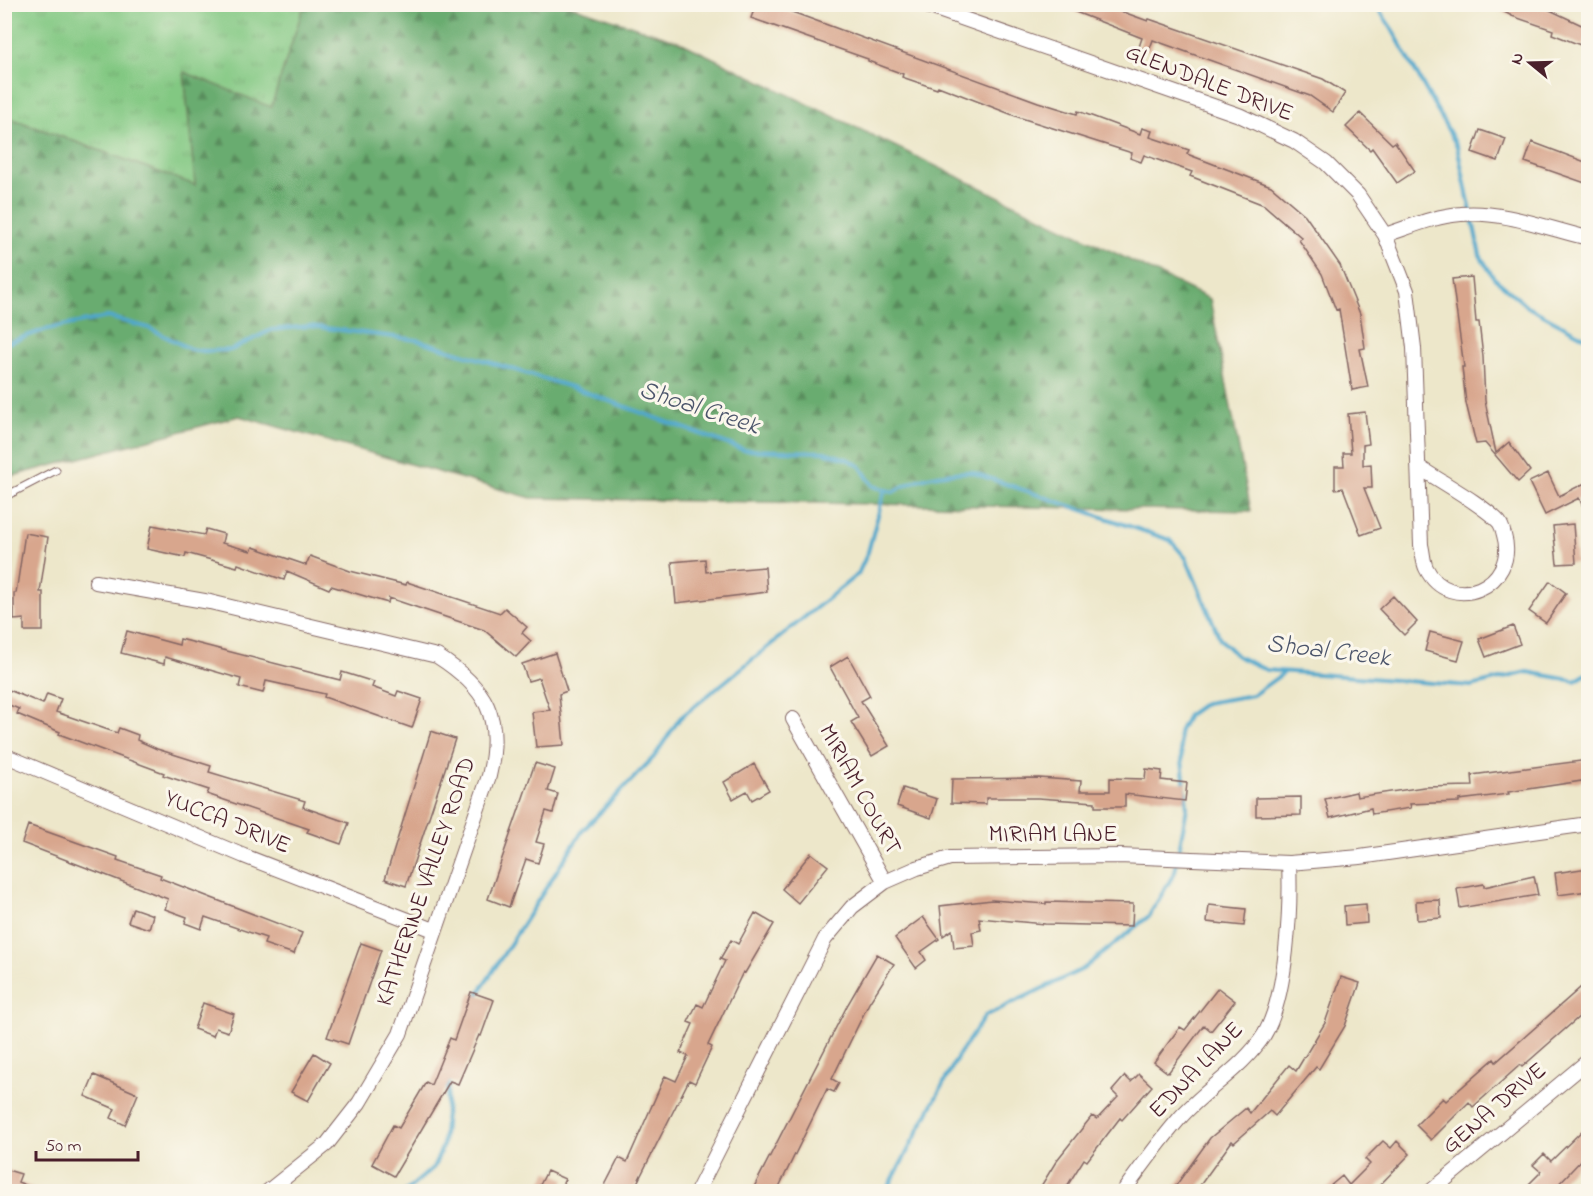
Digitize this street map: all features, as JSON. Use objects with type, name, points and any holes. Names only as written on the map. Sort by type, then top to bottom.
[{"type":"street","name":"GLENDALE DRIVE","points":[[921,4],[1239,115],[1294,141],[1326,163],[1358,195],[1385,235],[1407,291],[1414,348],[1421,545],[1425,567],[1440,585],[1460,592],[1477,591],[1491,584],[1504,562],[1508,548],[1500,523],[1419,467]]},
{"type":"street","points":[[1385,235],[1434,218],[1463,214],[1502,218],[1588,238]]},
{"type":"street","name":"KATHERINE VALLEY ROAD","points":[[96,582],[210,602],[437,656],[461,671],[486,700],[495,749],[489,776],[400,1034],[360,1103],[327,1144],[267,1191]]},
{"type":"street","name":"MIRIAM COURT","points":[[793,719],[885,882]]},
{"type":"street","name":"YUCCA DRIVE","points":[[4,755],[244,856],[434,930]]},
{"type":"street","name":"MIRIAM LANE","points":[[697,1191],[825,939],[852,907],[885,882],[917,868],[950,858],[1119,856],[1289,864],[1360,857],[1588,824]]},
{"type":"street","name":"EDNA LANE","points":[[1123,1191],[1179,1118],[1255,1047],[1265,1033],[1277,999],[1289,930],[1289,864]]},
{"type":"street","name":"GENA DRIVE","points":[[1430,1191],[1588,1060]]},
{"type":"lane","points":[[4,497],[56,470]]},
{"type":"green space","points":[[4,5],[304,5],[271,107],[184,72],[195,185],[5,116]]},
{"type":"green space","points":[[304,5],[569,5],[678,41],[1210,299],[1251,511],[531,498],[239,416],[5,478],[4,116],[195,185],[184,71],[271,106]]},
{"type":"building","points":[[756,4],[770,4],[1038,102],[1077,114],[1078,111],[1140,134],[1142,128],[1152,131],[1150,137],[1189,150],[1187,154],[1271,186],[1305,215],[1340,265],[1360,314],[1365,348],[1360,349],[1368,387],[1352,390],[1339,309],[1336,310],[1322,274],[1299,240],[1302,238],[1264,205],[1190,176],[1192,172],[1144,155],[1141,162],[1130,158],[1132,153],[1018,117],[938,86],[937,89],[902,77],[903,74],[868,61],[868,59],[751,18]]},
{"type":"building","points":[[1055,4],[1101,4],[1323,79],[1345,93],[1333,112],[1310,96],[1153,40],[1149,51],[1139,47],[1142,38]]},
{"type":"building","points":[[1489,4],[1537,4],[1588,28],[1583,46],[1552,34],[1553,30],[1512,16]]},
{"type":"building","points":[[1360,113],[1392,144],[1395,142],[1415,171],[1397,183],[1372,148],[1370,150],[1346,127]]},
{"type":"building","points":[[1480,130],[1506,139],[1498,161],[1472,152]]},
{"type":"building","points":[[1532,142],[1588,163],[1588,184],[1525,162]]},
{"type":"building","points":[[1472,277],[1476,322],[1479,322],[1483,357],[1485,401],[1496,453],[1509,442],[1530,471],[1518,482],[1485,443],[1476,444],[1466,403],[1462,367],[1464,367],[1452,279]]},
{"type":"building","points":[[1365,412],[1369,444],[1363,445],[1363,465],[1371,464],[1372,488],[1364,488],[1380,528],[1361,535],[1343,488],[1335,489],[1335,466],[1344,466],[1343,453],[1351,453],[1348,414]]},
{"type":"building","points":[[1548,473],[1559,496],[1585,483],[1588,491],[1588,517],[1579,498],[1545,515],[1529,482]]},
{"type":"building","points":[[1573,524],[1576,563],[1557,564],[1553,526]]},
{"type":"building","points":[[152,525],[204,535],[206,529],[224,534],[222,543],[251,551],[253,547],[306,565],[310,556],[350,571],[406,585],[407,582],[500,613],[505,608],[527,627],[522,633],[531,641],[516,657],[484,630],[389,598],[388,603],[331,586],[329,589],[287,571],[284,580],[238,564],[237,567],[186,553],[185,557],[147,549]]},
{"type":"building","points":[[25,533],[48,537],[40,592],[43,592],[43,631],[24,631],[24,619],[14,620],[14,593],[16,593]]},
{"type":"building","points":[[705,559],[706,572],[765,567],[767,592],[676,603],[672,562]]},
{"type":"building","points":[[1550,581],[1566,593],[1546,623],[1529,611]]},
{"type":"building","points":[[1393,596],[1417,622],[1404,635],[1379,609]]},
{"type":"building","points":[[1513,626],[1520,644],[1486,657],[1479,639]]},
{"type":"building","points":[[127,631],[179,645],[180,639],[340,680],[342,672],[374,682],[372,687],[396,696],[398,691],[422,699],[412,728],[324,697],[325,694],[266,681],[263,693],[239,687],[241,679],[165,657],[164,664],[121,653]]},
{"type":"building","points":[[1430,632],[1464,641],[1458,660],[1425,651]]},
{"type":"building","points":[[555,653],[567,691],[559,694],[564,745],[536,747],[532,712],[550,710],[539,678],[528,681],[522,664]]},
{"type":"building","points":[[848,656],[870,696],[861,701],[889,746],[872,756],[851,722],[858,718],[830,667]]},
{"type":"building","points":[[4,688],[43,704],[47,694],[61,699],[56,712],[117,733],[119,728],[138,735],[137,740],[157,749],[211,766],[209,772],[305,801],[303,807],[349,823],[341,844],[307,832],[309,829],[207,794],[209,790],[163,775],[164,773],[59,734],[60,732],[17,714],[19,709],[4,703]]},
{"type":"building","points":[[431,731],[455,739],[406,886],[385,879]]},
{"type":"building","points":[[1588,760],[1588,780],[1459,800],[1459,802],[1410,804],[1411,808],[1372,814],[1371,808],[1330,818],[1325,799],[1356,792],[1357,797],[1424,787],[1473,786],[1472,775]]},
{"type":"building","points":[[535,763],[555,769],[548,791],[558,794],[553,813],[546,811],[536,842],[544,844],[538,863],[526,859],[509,907],[488,899]]},
{"type":"building","points":[[754,764],[769,790],[752,800],[747,791],[733,799],[724,782]]},
{"type":"building","points":[[1146,769],[1162,771],[1161,780],[1187,783],[1185,801],[1125,794],[1125,807],[1095,807],[1095,802],[1038,798],[986,798],[986,804],[951,803],[952,779],[1039,778],[1081,781],[1080,791],[1110,791],[1110,778],[1145,779]]},
{"type":"building","points":[[903,788],[937,799],[931,818],[897,806]]},
{"type":"building","points":[[1301,797],[1301,815],[1256,816],[1256,798]]},
{"type":"building","points":[[28,825],[118,857],[117,860],[161,875],[160,878],[302,933],[294,954],[264,944],[266,938],[205,917],[201,929],[185,923],[187,917],[165,909],[168,899],[22,843]]},
{"type":"building","points":[[811,853],[828,866],[798,903],[782,889]]},
{"type":"building","points":[[1588,868],[1588,891],[1558,895],[1555,873]]},
{"type":"building","points":[[1534,876],[1538,895],[1460,908],[1457,889],[1484,884],[1484,887]]},
{"type":"building","points":[[992,900],[1046,904],[1046,902],[1133,904],[1132,926],[1045,924],[979,918],[981,930],[972,932],[974,946],[954,948],[952,930],[943,936],[940,906]]},
{"type":"building","points":[[1440,900],[1441,918],[1417,920],[1416,901]]},
{"type":"building","points":[[1366,904],[1367,923],[1345,925],[1344,906]]},
{"type":"building","points":[[1209,905],[1246,909],[1244,926],[1207,922]]},
{"type":"building","points":[[133,908],[153,915],[149,929],[128,922]]},
{"type":"building","points":[[755,913],[774,924],[745,973],[743,972],[708,1045],[712,1047],[695,1083],[689,1080],[633,1191],[602,1191],[619,1158],[627,1162],[665,1076],[676,1081],[688,1056],[680,1053],[693,1024],[688,1022],[697,1004],[703,1007],[725,961],[720,959],[731,940],[738,944]]},
{"type":"building","points":[[923,917],[939,939],[921,952],[926,960],[916,968],[895,938]]},
{"type":"building","points":[[361,943],[381,950],[348,1044],[327,1037]]},
{"type":"building","points":[[877,954],[894,964],[869,1003],[832,1079],[839,1083],[834,1092],[827,1089],[777,1191],[752,1191],[848,1004]]},
{"type":"building","points":[[1341,977],[1360,983],[1345,1026],[1319,1069],[1316,1067],[1275,1116],[1270,1111],[1234,1143],[1232,1141],[1196,1191],[1172,1191],[1210,1138],[1246,1108],[1250,1113],[1289,1065],[1296,1071],[1325,1023]]},
{"type":"building","points":[[1588,981],[1588,1009],[1522,1067],[1520,1065],[1473,1107],[1469,1102],[1431,1140],[1416,1125],[1443,1098],[1446,1101],[1494,1059],[1496,1062]]},
{"type":"building","points":[[1218,988],[1235,1001],[1211,1031],[1204,1025],[1168,1073],[1154,1062],[1180,1027],[1185,1030]]},
{"type":"building","points":[[471,992],[494,1000],[481,1036],[479,1035],[458,1084],[450,1081],[394,1176],[372,1164],[393,1125],[399,1128],[426,1082],[431,1085],[450,1038],[454,1040]]},
{"type":"building","points":[[203,1003],[234,1014],[228,1032],[216,1028],[213,1036],[194,1029]]},
{"type":"building","points":[[314,1053],[330,1063],[308,1101],[291,1092]]},
{"type":"building","points":[[1139,1074],[1152,1086],[1122,1120],[1120,1118],[1087,1161],[1084,1159],[1064,1191],[1038,1191],[1057,1160],[1092,1116],[1097,1119],[1118,1097],[1112,1091],[1125,1076],[1131,1082]]},
{"type":"building","points":[[94,1075],[138,1094],[125,1125],[111,1118],[115,1109],[85,1096]]},
{"type":"building","points":[[1588,1125],[1588,1153],[1552,1191],[1522,1191],[1541,1172],[1533,1165],[1544,1154],[1551,1161]]},
{"type":"building","points":[[1383,1141],[1391,1148],[1397,1141],[1410,1154],[1374,1191],[1324,1191],[1342,1176],[1349,1185],[1370,1164],[1365,1159]]},
{"type":"building","points":[[4,1169],[21,1174],[18,1182],[40,1191],[4,1191]]},
{"type":"building","points":[[547,1171],[565,1179],[559,1191],[537,1191]]},
{"type":"waterway","points":[[1375,4],[1392,29],[1457,146],[1480,255],[1494,278],[1528,307],[1588,339]]},
{"type":"waterway","name":"Shoal Creek","points":[[4,344],[47,329],[108,317],[149,328],[190,349],[204,351],[231,350],[271,330],[310,326],[417,340],[571,387],[744,450],[824,452],[847,459],[860,466],[873,486],[893,492],[912,482],[931,476],[971,472],[1170,540],[1186,558],[1220,639],[1237,656],[1266,670],[1471,686],[1528,672],[1575,681],[1588,673]]},
{"type":"waterway","points":[[475,999],[583,830],[654,757],[680,718],[858,574],[868,552],[885,489]]},
{"type":"waterway","points":[[886,1192],[958,1056],[985,1016],[1083,969],[1149,916],[1175,872],[1187,807],[1179,732],[1188,715],[1205,703],[1253,695],[1285,672]]},
{"type":"waterway","points":[[405,1192],[434,1167],[443,1145],[449,1079]]}]
